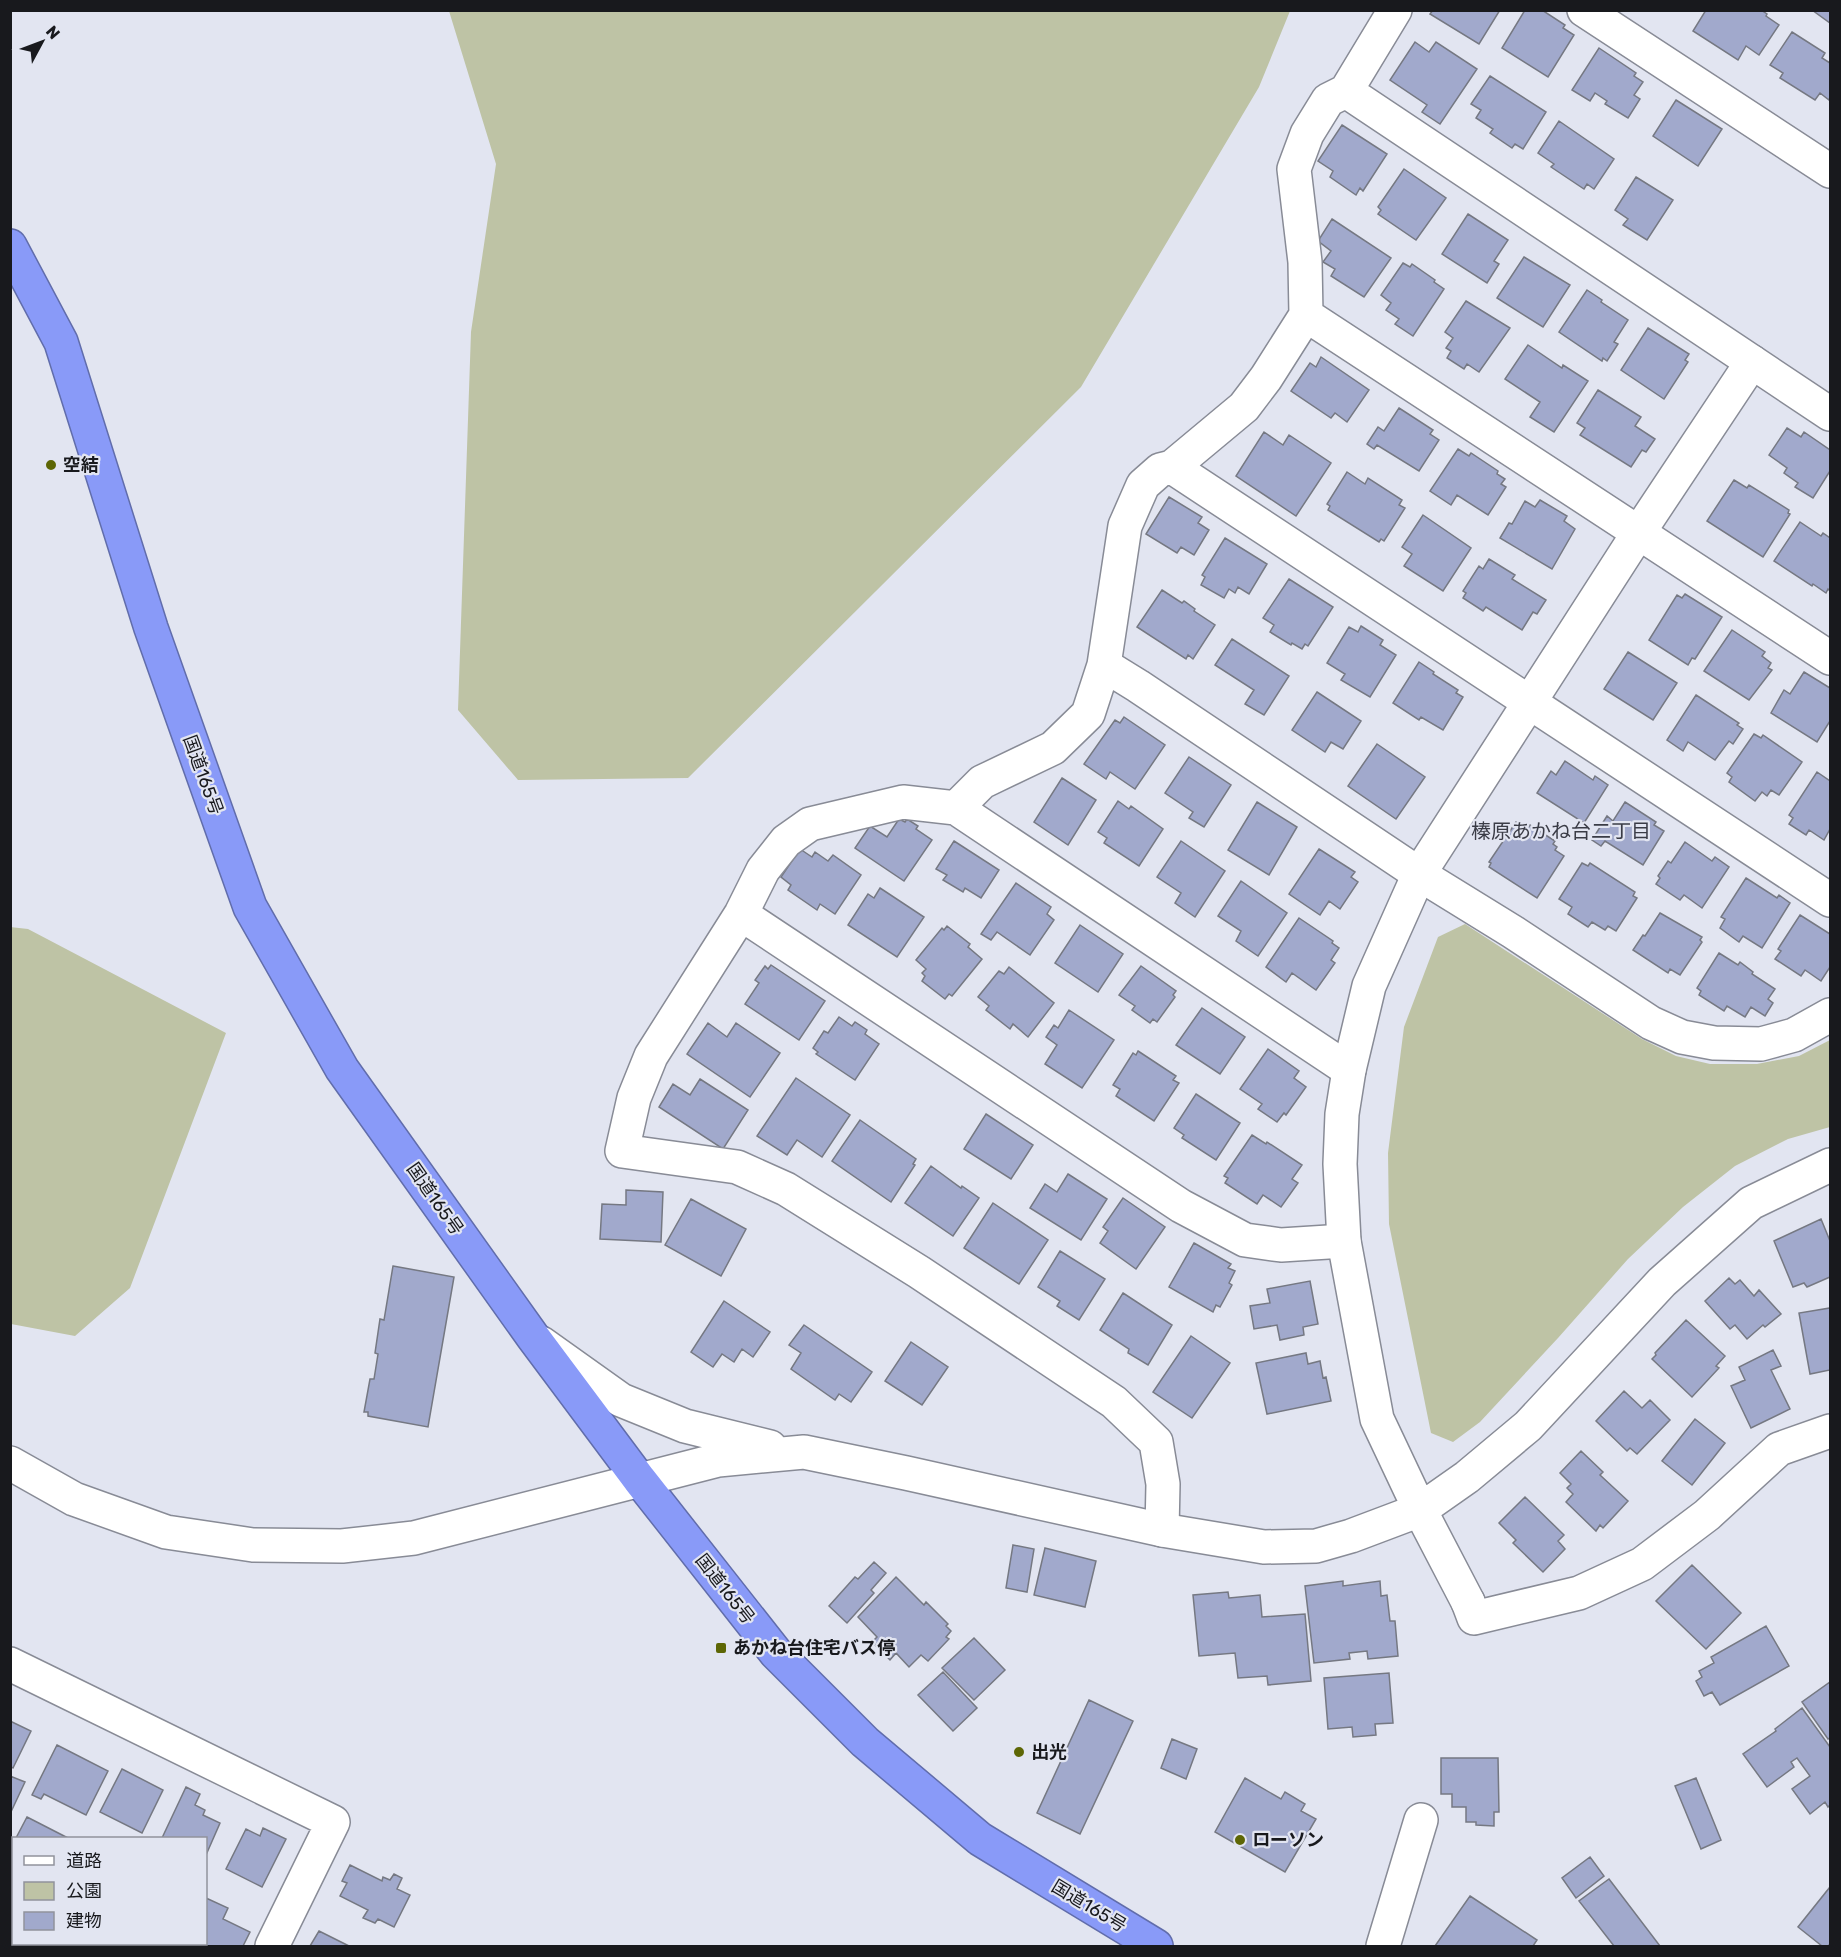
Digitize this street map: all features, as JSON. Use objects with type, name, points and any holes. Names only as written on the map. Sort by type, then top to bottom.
[{"type":"highway","name":"国道165号","points":[[10,246],[60,342],[151,628],[250,907],[342,1069],[532,1337],[639,1479],[776,1653],[865,1742],[980,1839],[1156,1947]]},
{"type":"street","points":[[957,808],[982,782],[1053,748],[1088,714],[1104,665],[1125,526],[1143,485],[1160,470],[1172,467],[1244,407],[1266,378],[1306,315],[1305,262],[1294,169],[1307,134],[1328,100],[1346,91],[1395,10]]},
{"type":"street","points":[[1584,10],[1830,171]]},
{"type":"street","points":[[1346,91],[1830,414]]},
{"type":"street","points":[[1306,315],[1830,658]]},
{"type":"street","points":[[1752,362],[1639,532],[1419,874],[1369,986],[1348,1070],[1342,1114],[1340,1164],[1344,1241],[1377,1419],[1474,1618],[1579,1593],[1642,1563],[1707,1515],[1779,1449],[1830,1431]]},
{"type":"street","points":[[1172,467],[1830,900]]},
{"type":"street","points":[[1104,665],[1419,874],[1513,932],[1651,1023],[1682,1037],[1714,1043],[1761,1044],[1794,1035],[1830,1015]]},
{"type":"street","points":[[1162,1530],[1163,1484],[1156,1442],[1114,1402],[919,1272],[786,1189],[737,1167],[622,1151],[634,1098],[651,1056],[741,914],[763,870],[786,841],[810,824],[903,802],[957,808],[1348,1070]]},
{"type":"street","points":[[741,914],[1180,1206],[1245,1240],[1281,1245],[1344,1241]]},
{"type":"street","points":[[10,1462],[74,1499],[166,1532],[252,1545],[342,1546],[414,1538],[718,1460],[804,1452],[1162,1530],[1264,1547],[1316,1546],[1351,1536],[1420,1510],[1467,1477],[1528,1426],[1662,1282],[1751,1203],[1830,1165]]},
{"type":"street","points":[[532,1337],[621,1400],[685,1426],[794,1453]]},
{"type":"street","points":[[10,1664],[333,1822],[272,1947]]},
{"type":"street","points":[[1383,1947],[1421,1820]]},
{"type":"green space","points":[[449,10],[1290,11],[1259,87],[1081,387],[688,778],[518,780],[458,710],[471,332],[496,164]]},
{"type":"green space","points":[[1465,924],[1642,1039],[1676,1056],[1710,1064],[1757,1064],[1799,1056],[1830,1040],[1830,1127],[1788,1139],[1735,1166],[1683,1207],[1628,1259],[1480,1422],[1453,1442],[1431,1433],[1389,1224],[1388,1153],[1404,1027],[1438,937]]},
{"type":"green space","points":[[10,927],[28,929],[226,1033],[130,1288],[75,1336],[11,1324]]},
{"type":"building","points":[[1433,10],[1500,10],[1479,44],[1430,14]]},
{"type":"building","points":[[1525,10],[1542,10],[1565,25],[1563,28],[1574,35],[1548,77],[1502,48]]},
{"type":"building","points":[[1706,10],[1761,10],[1779,25],[1759,55],[1746,46],[1738,60],[1693,31]]},
{"type":"building","points":[[1812,10],[1830,10],[1830,23]]},
{"type":"building","points":[[1792,32],[1825,53],[1822,58],[1830,63],[1829,100],[1820,93],[1815,100],[1780,78],[1783,73],[1770,65]]},
{"type":"building","points":[[1415,42],[1429,52],[1436,42],[1477,69],[1440,124],[1422,112],[1427,105],[1390,80]]},
{"type":"building","points":[[1599,48],[1636,73],[1634,76],[1643,82],[1634,95],[1640,99],[1628,118],[1605,104],[1607,101],[1595,93],[1590,101],[1572,90]]},
{"type":"building","points":[[1490,76],[1546,112],[1523,149],[1515,144],[1512,148],[1490,133],[1493,129],[1476,118],[1481,110],[1471,104]]},
{"type":"building","points":[[1676,100],[1722,129],[1698,166],[1653,136]]},
{"type":"building","points":[[1559,121],[1614,159],[1594,189],[1587,184],[1584,189],[1551,167],[1554,164],[1538,153]]},
{"type":"building","points":[[1342,125],[1387,154],[1363,191],[1360,188],[1356,195],[1330,177],[1333,171],[1318,161]]},
{"type":"building","points":[[1404,169],[1446,198],[1416,240],[1378,214],[1381,210],[1378,207]]},
{"type":"building","points":[[1636,177],[1673,200],[1647,240],[1623,225],[1628,219],[1615,210]]},
{"type":"building","points":[[1468,214],[1508,240],[1494,261],[1499,264],[1487,283],[1442,254]]},
{"type":"building","points":[[1332,219],[1391,258],[1364,297],[1331,276],[1335,269],[1323,262],[1331,251],[1318,241]]},
{"type":"building","points":[[1524,257],[1570,285],[1543,327],[1497,298]]},
{"type":"building","points":[[1403,263],[1410,267],[1412,264],[1444,289],[1413,336],[1395,324],[1399,319],[1386,310],[1391,303],[1381,295]]},
{"type":"building","points":[[1587,290],[1628,320],[1614,342],[1618,344],[1607,361],[1603,358],[1602,361],[1559,332]]},
{"type":"building","points":[[1466,301],[1510,328],[1479,372],[1467,364],[1464,369],[1447,358],[1451,351],[1446,348],[1453,338],[1445,332]]},
{"type":"building","points":[[1648,328],[1689,354],[1685,360],[1688,362],[1664,399],[1621,370]]},
{"type":"building","points":[[1528,345],[1562,368],[1563,365],[1588,381],[1554,432],[1530,417],[1540,402],[1505,379]]},
{"type":"building","points":[[1321,357],[1369,390],[1347,422],[1335,413],[1331,418],[1291,391],[1310,363],[1316,367]]},
{"type":"building","points":[[1598,390],[1641,417],[1635,426],[1655,439],[1646,452],[1642,450],[1631,467],[1580,435],[1585,428],[1577,423]]},
{"type":"building","points":[[1399,408],[1433,430],[1430,434],[1439,440],[1419,471],[1377,445],[1374,449],[1367,444],[1378,427],[1384,431]]},
{"type":"building","points":[[1787,428],[1801,437],[1804,432],[1830,450],[1830,471],[1813,498],[1795,487],[1798,483],[1784,473],[1787,468],[1769,455]]},
{"type":"building","points":[[1264,432],[1283,445],[1289,435],[1331,463],[1296,516],[1236,476]]},
{"type":"building","points":[[1458,449],[1469,456],[1471,453],[1498,471],[1497,474],[1505,479],[1501,484],[1506,487],[1488,515],[1457,495],[1451,505],[1430,491]]},
{"type":"building","points":[[1347,472],[1365,484],[1368,478],[1402,500],[1399,505],[1405,508],[1384,541],[1381,539],[1379,542],[1328,510],[1330,506],[1327,504]]},
{"type":"building","points":[[1734,480],[1747,488],[1749,485],[1789,510],[1790,514],[1763,557],[1707,521]]},
{"type":"building","points":[[1169,497],[1202,517],[1198,523],[1209,530],[1194,555],[1181,547],[1177,553],[1146,534]]},
{"type":"building","points":[[1540,500],[1567,516],[1564,521],[1575,529],[1552,569],[1500,538],[1509,523],[1512,524],[1525,501],[1535,507]]},
{"type":"building","points":[[1423,515],[1471,548],[1443,591],[1404,566],[1412,554],[1402,547]]},
{"type":"building","points":[[1800,522],[1821,536],[1823,533],[1830,538],[1830,591],[1828,589],[1826,593],[1774,561]]},
{"type":"building","points":[[1225,538],[1267,564],[1249,594],[1238,587],[1235,593],[1229,589],[1224,598],[1201,585],[1205,577],[1202,575]]},
{"type":"building","points":[[1489,559],[1515,575],[1512,579],[1546,600],[1537,614],[1533,612],[1522,630],[1486,607],[1483,611],[1463,598],[1466,593],[1463,591],[1479,566],[1483,569]]},
{"type":"building","points":[[1289,579],[1333,607],[1308,646],[1305,644],[1302,649],[1270,632],[1274,625],[1263,618]]},
{"type":"building","points":[[1162,590],[1182,603],[1184,601],[1215,625],[1193,659],[1188,655],[1186,659],[1137,627]]},
{"type":"building","points":[[1685,594],[1722,617],[1695,659],[1692,658],[1688,665],[1649,640],[1677,595],[1682,598]]},
{"type":"building","points":[[1361,626],[1383,640],[1380,645],[1396,655],[1370,697],[1341,680],[1345,674],[1327,663],[1349,627],[1358,632]]},
{"type":"building","points":[[1732,630],[1765,652],[1762,656],[1771,663],[1768,668],[1772,670],[1749,700],[1704,671]]},
{"type":"building","points":[[1232,639],[1289,676],[1264,715],[1245,704],[1254,690],[1215,665]]},
{"type":"building","points":[[1628,652],[1677,683],[1653,720],[1604,689]]},
{"type":"building","points":[[1419,662],[1458,690],[1456,693],[1463,697],[1443,730],[1421,717],[1419,720],[1393,703]]},
{"type":"building","points":[[1804,672],[1830,688],[1830,721],[1817,742],[1771,713],[1784,690],[1790,694]]},
{"type":"building","points":[[1317,692],[1361,721],[1343,749],[1331,742],[1325,752],[1292,730]]},
{"type":"building","points":[[1696,695],[1739,723],[1737,725],[1743,729],[1733,744],[1729,741],[1715,760],[1688,742],[1683,751],[1667,740]]},
{"type":"building","points":[[1124,717],[1165,745],[1135,789],[1110,772],[1106,779],[1084,764],[1115,720],[1120,723]]},
{"type":"building","points":[[1754,734],[1761,738],[1763,735],[1802,762],[1779,795],[1771,790],[1767,796],[1762,792],[1755,801],[1729,782],[1732,777],[1727,773]]},
{"type":"building","points":[[1377,744],[1425,777],[1396,819],[1348,786]]},
{"type":"building","points":[[1189,757],[1231,785],[1204,827],[1189,818],[1193,812],[1165,793]]},
{"type":"building","points":[[1565,761],[1593,780],[1595,776],[1608,785],[1584,823],[1537,793],[1551,771],[1556,775]]},
{"type":"building","points":[[1817,772],[1830,781],[1830,829],[1824,840],[1809,830],[1806,835],[1789,824],[1793,818],[1789,815]]},
{"type":"building","points":[[1062,778],[1096,800],[1068,845],[1034,822]]},
{"type":"building","points":[[1118,801],[1129,809],[1131,806],[1163,829],[1139,866],[1104,843],[1107,838],[1098,832]]},
{"type":"building","points":[[1257,802],[1297,827],[1269,875],[1228,850]]},
{"type":"building","points":[[1625,802],[1656,822],[1654,825],[1664,831],[1643,865],[1605,841],[1601,846],[1592,840],[1607,816],[1613,821]]},
{"type":"building","points":[[899,819],[905,822],[907,819],[918,826],[916,829],[932,840],[904,881],[855,848],[870,826],[887,837]]},
{"type":"building","points":[[1516,822],[1527,829],[1530,825],[1555,841],[1553,844],[1557,847],[1555,850],[1564,856],[1537,898],[1489,867],[1491,863],[1489,862]]},
{"type":"building","points":[[954,841],[999,870],[981,898],[965,888],[963,892],[943,880],[947,875],[936,869]]},
{"type":"building","points":[[1181,841],[1225,871],[1195,917],[1175,903],[1181,893],[1157,877]]},
{"type":"building","points":[[1685,842],[1712,861],[1715,857],[1729,867],[1702,908],[1684,895],[1680,900],[1656,884],[1660,878],[1658,876],[1668,861],[1671,863]]},
{"type":"building","points":[[800,849],[812,857],[815,852],[828,861],[833,855],[861,875],[835,914],[820,904],[817,910],[788,890],[791,885],[781,877]]},
{"type":"building","points":[[1319,849],[1355,872],[1351,877],[1358,882],[1340,909],[1329,901],[1320,915],[1289,894]]},
{"type":"building","points":[[1582,863],[1588,866],[1590,863],[1635,892],[1633,896],[1637,898],[1616,931],[1608,926],[1605,930],[1592,922],[1588,927],[1568,914],[1572,907],[1559,899]]},
{"type":"building","points":[[1746,878],[1777,898],[1779,895],[1790,903],[1762,948],[1743,936],[1739,942],[1720,928],[1725,919],[1721,917]]},
{"type":"building","points":[[1241,881],[1287,913],[1258,956],[1236,941],[1241,931],[1218,916]]},
{"type":"building","points":[[1016,883],[1051,907],[1047,914],[1054,920],[1030,955],[997,932],[991,940],[981,934]]},
{"type":"building","points":[[880,888],[924,917],[897,957],[848,925],[868,894],[874,898]]},
{"type":"building","points":[[1660,913],[1702,937],[1700,940],[1702,942],[1680,975],[1670,969],[1668,973],[1633,950]]},
{"type":"building","points":[[1800,915],[1830,934],[1830,967],[1821,981],[1805,970],[1801,976],[1775,959],[1781,951],[1778,949]]},
{"type":"building","points":[[1299,918],[1333,941],[1332,943],[1339,948],[1331,960],[1335,963],[1316,990],[1292,973],[1286,982],[1266,967]]},
{"type":"building","points":[[1080,925],[1123,954],[1098,992],[1055,963]]},
{"type":"building","points":[[947,926],[970,944],[968,947],[982,959],[952,996],[949,994],[945,999],[922,981],[925,976],[922,973],[926,969],[916,960],[942,928],[944,930]]},
{"type":"building","points":[[1719,953],[1738,965],[1740,962],[1753,972],[1752,974],[1775,989],[1768,999],[1773,1003],[1765,1016],[1751,1007],[1745,1017],[1727,1006],[1724,1011],[1699,995],[1701,991],[1697,988]]},
{"type":"building","points":[[771,965],[825,1001],[799,1040],[745,1004],[759,983],[755,980],[765,966],[768,969]]},
{"type":"building","points":[[1141,966],[1176,991],[1173,995],[1175,997],[1157,1022],[1153,1019],[1150,1023],[1132,1010],[1135,1006],[1119,995]]},
{"type":"building","points":[[1009,967],[1054,1003],[1028,1037],[1013,1024],[1010,1029],[986,1010],[989,1006],[978,997],[999,971],[1004,974]]},
{"type":"building","points":[[1202,1008],[1245,1037],[1220,1074],[1176,1045]]},
{"type":"building","points":[[1069,1010],[1114,1040],[1082,1088],[1045,1064],[1057,1045],[1046,1037],[1054,1025],[1058,1028]]},
{"type":"building","points":[[839,1017],[852,1026],[855,1022],[867,1030],[865,1034],[879,1044],[855,1080],[816,1054],[818,1052],[813,1048],[824,1031],[828,1033]]},
{"type":"building","points":[[708,1023],[727,1037],[736,1023],[780,1053],[750,1097],[687,1054]]},
{"type":"building","points":[[1268,1049],[1299,1071],[1294,1078],[1306,1087],[1286,1115],[1284,1113],[1277,1122],[1258,1109],[1262,1104],[1240,1089]]},
{"type":"building","points":[[1138,1051],[1176,1076],[1173,1080],[1179,1083],[1154,1121],[1116,1096],[1120,1089],[1113,1085],[1133,1053],[1136,1055]]},
{"type":"building","points":[[796,1078],[850,1115],[822,1157],[797,1140],[787,1155],[757,1136]]},
{"type":"building","points":[[700,1079],[748,1110],[723,1149],[659,1107],[673,1084],[690,1095]]},
{"type":"building","points":[[1196,1094],[1240,1123],[1216,1160],[1182,1138],[1184,1135],[1174,1128]]},
{"type":"building","points":[[986,1114],[1033,1145],[1011,1179],[964,1149]]},
{"type":"building","points":[[860,1120],[916,1159],[913,1164],[915,1165],[891,1202],[832,1161]]},
{"type":"building","points":[[1252,1135],[1302,1165],[1292,1179],[1298,1183],[1281,1207],[1263,1195],[1257,1204],[1225,1183],[1228,1178],[1224,1176]]},
{"type":"building","points":[[931,1166],[979,1198],[953,1236],[905,1203]]},
{"type":"building","points":[[1068,1174],[1107,1199],[1081,1240],[1030,1208],[1045,1184],[1057,1192]]},
{"type":"building","points":[[626,1190],[663,1192],[661,1242],[600,1239],[602,1204],[626,1205]]},
{"type":"building","points":[[1123,1198],[1165,1227],[1136,1269],[1100,1243],[1108,1231],[1103,1227]]},
{"type":"building","points":[[691,1199],[746,1229],[721,1276],[665,1245]]},
{"type":"building","points":[[993,1203],[1048,1240],[1019,1284],[964,1248]]},
{"type":"building","points":[[1821,1219],[1830,1241],[1830,1277],[1807,1287],[1804,1283],[1793,1287],[1774,1241]]},
{"type":"building","points":[[1194,1243],[1231,1264],[1228,1268],[1235,1271],[1229,1283],[1232,1285],[1220,1307],[1216,1305],[1213,1312],[1169,1287]]},
{"type":"building","points":[[1060,1251],[1105,1279],[1079,1320],[1057,1306],[1060,1301],[1038,1287]]},
{"type":"building","points":[[393,1266],[454,1277],[428,1427],[368,1416],[368,1412],[364,1412],[370,1379],[374,1379],[380,1319],[384,1320]]},
{"type":"building","points":[[1729,1278],[1735,1284],[1740,1280],[1754,1296],[1759,1290],[1781,1314],[1765,1327],[1763,1325],[1747,1339],[1735,1325],[1730,1329],[1705,1301]]},
{"type":"building","points":[[1310,1281],[1318,1324],[1303,1327],[1304,1335],[1280,1340],[1277,1325],[1254,1329],[1250,1306],[1270,1303],[1267,1289]]},
{"type":"building","points":[[1123,1293],[1172,1325],[1148,1365],[1128,1353],[1129,1349],[1100,1330]]},
{"type":"building","points":[[724,1301],[770,1332],[753,1357],[742,1349],[734,1362],[722,1354],[713,1367],[691,1352]]},
{"type":"building","points":[[1830,1308],[1830,1370],[1810,1374],[1799,1313]]},
{"type":"building","points":[[1686,1320],[1725,1356],[1716,1366],[1719,1368],[1692,1397],[1652,1359]]},
{"type":"building","points":[[804,1325],[872,1372],[851,1402],[839,1394],[835,1400],[791,1369],[801,1353],[789,1345]]},
{"type":"building","points":[[1191,1336],[1230,1363],[1192,1418],[1153,1392]]},
{"type":"building","points":[[911,1342],[948,1367],[922,1405],[885,1381]]},
{"type":"building","points":[[1773,1350],[1781,1366],[1771,1370],[1790,1409],[1751,1428],[1731,1386],[1745,1380],[1739,1367]]},
{"type":"building","points":[[1306,1353],[1308,1364],[1320,1361],[1331,1401],[1267,1414],[1256,1363]]},
{"type":"building","points":[[1624,1391],[1642,1408],[1650,1400],[1670,1420],[1637,1454],[1630,1448],[1627,1451],[1596,1421]]},
{"type":"building","points":[[1695,1419],[1725,1443],[1692,1485],[1662,1461]]},
{"type":"building","points":[[1581,1451],[1603,1472],[1600,1475],[1628,1501],[1603,1528],[1600,1525],[1596,1531],[1566,1502],[1573,1494],[1567,1488],[1571,1484],[1560,1473]]},
{"type":"building","points":[[1525,1497],[1564,1535],[1558,1541],[1565,1549],[1543,1572],[1513,1543],[1516,1540],[1499,1523]]},
{"type":"building","points":[[1013,1545],[1034,1549],[1027,1592],[1006,1588]]},
{"type":"building","points":[[1045,1548],[1096,1561],[1085,1607],[1034,1595]]},
{"type":"building","points":[[874,1562],[886,1573],[871,1590],[874,1593],[847,1623],[829,1606],[855,1577],[858,1579]]},
{"type":"building","points":[[1692,1565],[1741,1613],[1706,1649],[1656,1601]]},
{"type":"building","points":[[896,1577],[924,1605],[926,1602],[948,1624],[946,1626],[951,1631],[946,1637],[949,1639],[928,1661],[921,1655],[909,1667],[896,1653],[890,1660],[872,1642],[877,1637],[858,1617]]},
{"type":"building","points":[[1343,1581],[1343,1586],[1380,1581],[1381,1596],[1387,1595],[1390,1621],[1395,1621],[1398,1656],[1368,1659],[1367,1651],[1349,1653],[1350,1659],[1314,1663],[1305,1586]]},
{"type":"building","points":[[1228,1592],[1229,1598],[1260,1595],[1262,1617],[1305,1614],[1311,1681],[1268,1685],[1267,1676],[1238,1678],[1235,1653],[1199,1656],[1193,1595]]},
{"type":"building","points":[[1766,1626],[1789,1666],[1720,1705],[1712,1692],[1704,1696],[1696,1681],[1702,1677],[1699,1671],[1714,1663],[1711,1657]]},
{"type":"building","points":[[974,1638],[1005,1670],[974,1700],[942,1668]]},
{"type":"building","points":[[943,1672],[977,1708],[953,1731],[918,1695]]},
{"type":"building","points":[[1389,1673],[1393,1723],[1375,1724],[1376,1735],[1353,1737],[1352,1727],[1328,1729],[1324,1678]]},
{"type":"building","points":[[1830,1682],[1830,1738],[1828,1739],[1802,1702]]},
{"type":"building","points":[[1089,1700],[1133,1721],[1080,1834],[1037,1813]]},
{"type":"building","points":[[1802,1708],[1830,1747],[1830,1805],[1828,1807],[1825,1802],[1810,1814],[1792,1789],[1810,1776],[1797,1758],[1791,1762],[1794,1767],[1767,1787],[1743,1754],[1776,1731],[1775,1729]]},
{"type":"building","points":[[10,1721],[31,1731],[13,1768],[10,1766]]},
{"type":"building","points":[[1172,1739],[1197,1749],[1186,1779],[1161,1768]]},
{"type":"building","points":[[57,1745],[108,1771],[86,1815],[44,1794],[41,1799],[32,1795]]},
{"type":"building","points":[[1441,1758],[1498,1758],[1499,1812],[1494,1812],[1494,1826],[1466,1822],[1466,1807],[1452,1807],[1452,1794],[1441,1794]]},
{"type":"building","points":[[122,1769],[163,1790],[142,1833],[100,1812]]},
{"type":"building","points":[[10,1776],[25,1782],[10,1814]]},
{"type":"building","points":[[1245,1778],[1281,1799],[1285,1792],[1305,1804],[1301,1811],[1316,1819],[1285,1872],[1215,1832]]},
{"type":"building","points":[[1696,1778],[1721,1840],[1701,1849],[1675,1786]]},
{"type":"building","points":[[186,1787],[200,1794],[195,1805],[205,1810],[203,1815],[220,1823],[207,1853],[207,1837],[162,1837]]},
{"type":"building","points":[[27,1817],[66,1837],[17,1837]]},
{"type":"building","points":[[263,1828],[286,1839],[262,1887],[226,1869],[246,1829],[260,1836]]},
{"type":"building","points":[[1590,1857],[1604,1876],[1576,1898],[1562,1878]]},
{"type":"building","points":[[350,1865],[382,1881],[383,1877],[390,1880],[394,1874],[402,1878],[397,1889],[410,1895],[394,1927],[378,1919],[375,1923],[363,1918],[368,1910],[340,1896],[347,1883],[342,1881]]},
{"type":"building","points":[[1609,1879],[1660,1946],[1614,1946],[1579,1901]]},
{"type":"building","points":[[1830,1887],[1830,1944],[1822,1946],[1798,1927]]},
{"type":"building","points":[[1470,1896],[1537,1940],[1533,1946],[1435,1946]]},
{"type":"building","points":[[207,1898],[228,1908],[223,1919],[250,1932],[243,1946],[183,1946],[207,1945]]},
{"type":"building","points":[[319,1931],[349,1946],[310,1946]]},
{"type":"place","name":"空結","points":[[51,465]]},
{"type":"place","name":"あかね台住宅バス停","points":[[721,1648]]},
{"type":"place","name":"出光","points":[[1019,1752]]},
{"type":"place","name":"ローソン","points":[[1240,1840]]},
{"type":"district","name":"榛原あかね台二丁目","points":[[1561,831]]}]
